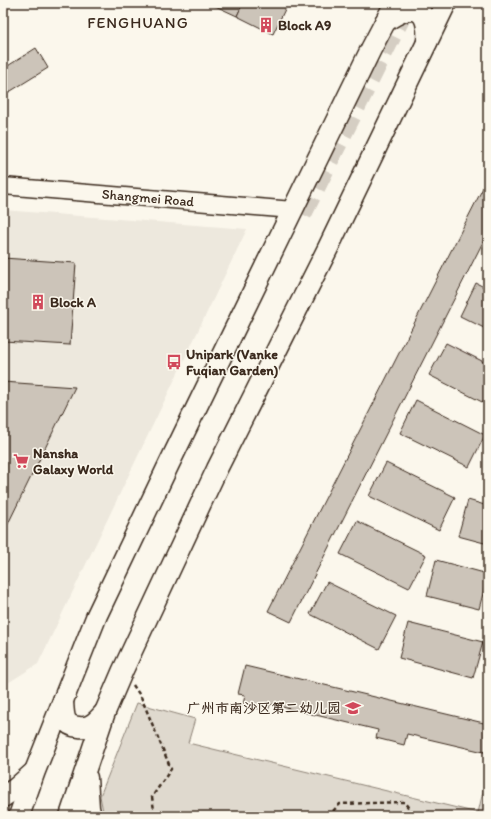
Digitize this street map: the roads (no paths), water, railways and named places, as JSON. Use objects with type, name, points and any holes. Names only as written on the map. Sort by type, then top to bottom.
[{"type":"main road","points":[[19,816],[35,771],[97,615],[169,464],[395,3]]},
{"type":"main road","points":[[70,816],[105,712],[123,670],[217,469],[324,255],[446,3]]},
{"type":"main road","points":[[385,22],[395,14],[408,10],[416,10],[422,13],[428,28],[427,44]]},
{"type":"main road","points":[[63,701],[64,715],[67,723],[72,727],[82,728],[93,725],[105,712]]},
{"type":"main road","points":[[87,764],[87,794],[91,816]]},
{"type":"main road","points":[[3,797],[16,788],[35,771]]},
{"type":"street","name":"Shangmei Road","points":[[3,186],[293,210]]},
{"type":"tunnel","points":[[302,214],[408,3]]},
{"type":"place","name":"Block A9","points":[[266,25]]},
{"type":"place","name":"Block A","points":[[38,302]]},
{"type":"place","name":"Unipark (Vanke Fuqian Garden)","points":[[174,362]]},
{"type":"place","name":"Nansha Galaxy World","points":[[21,461]]},
{"type":"place","name":"广州市南沙区第二幼儿园","points":[[353,708]]},
{"type":"district","name":"FENGHUANG","points":[[138,22]]}]
